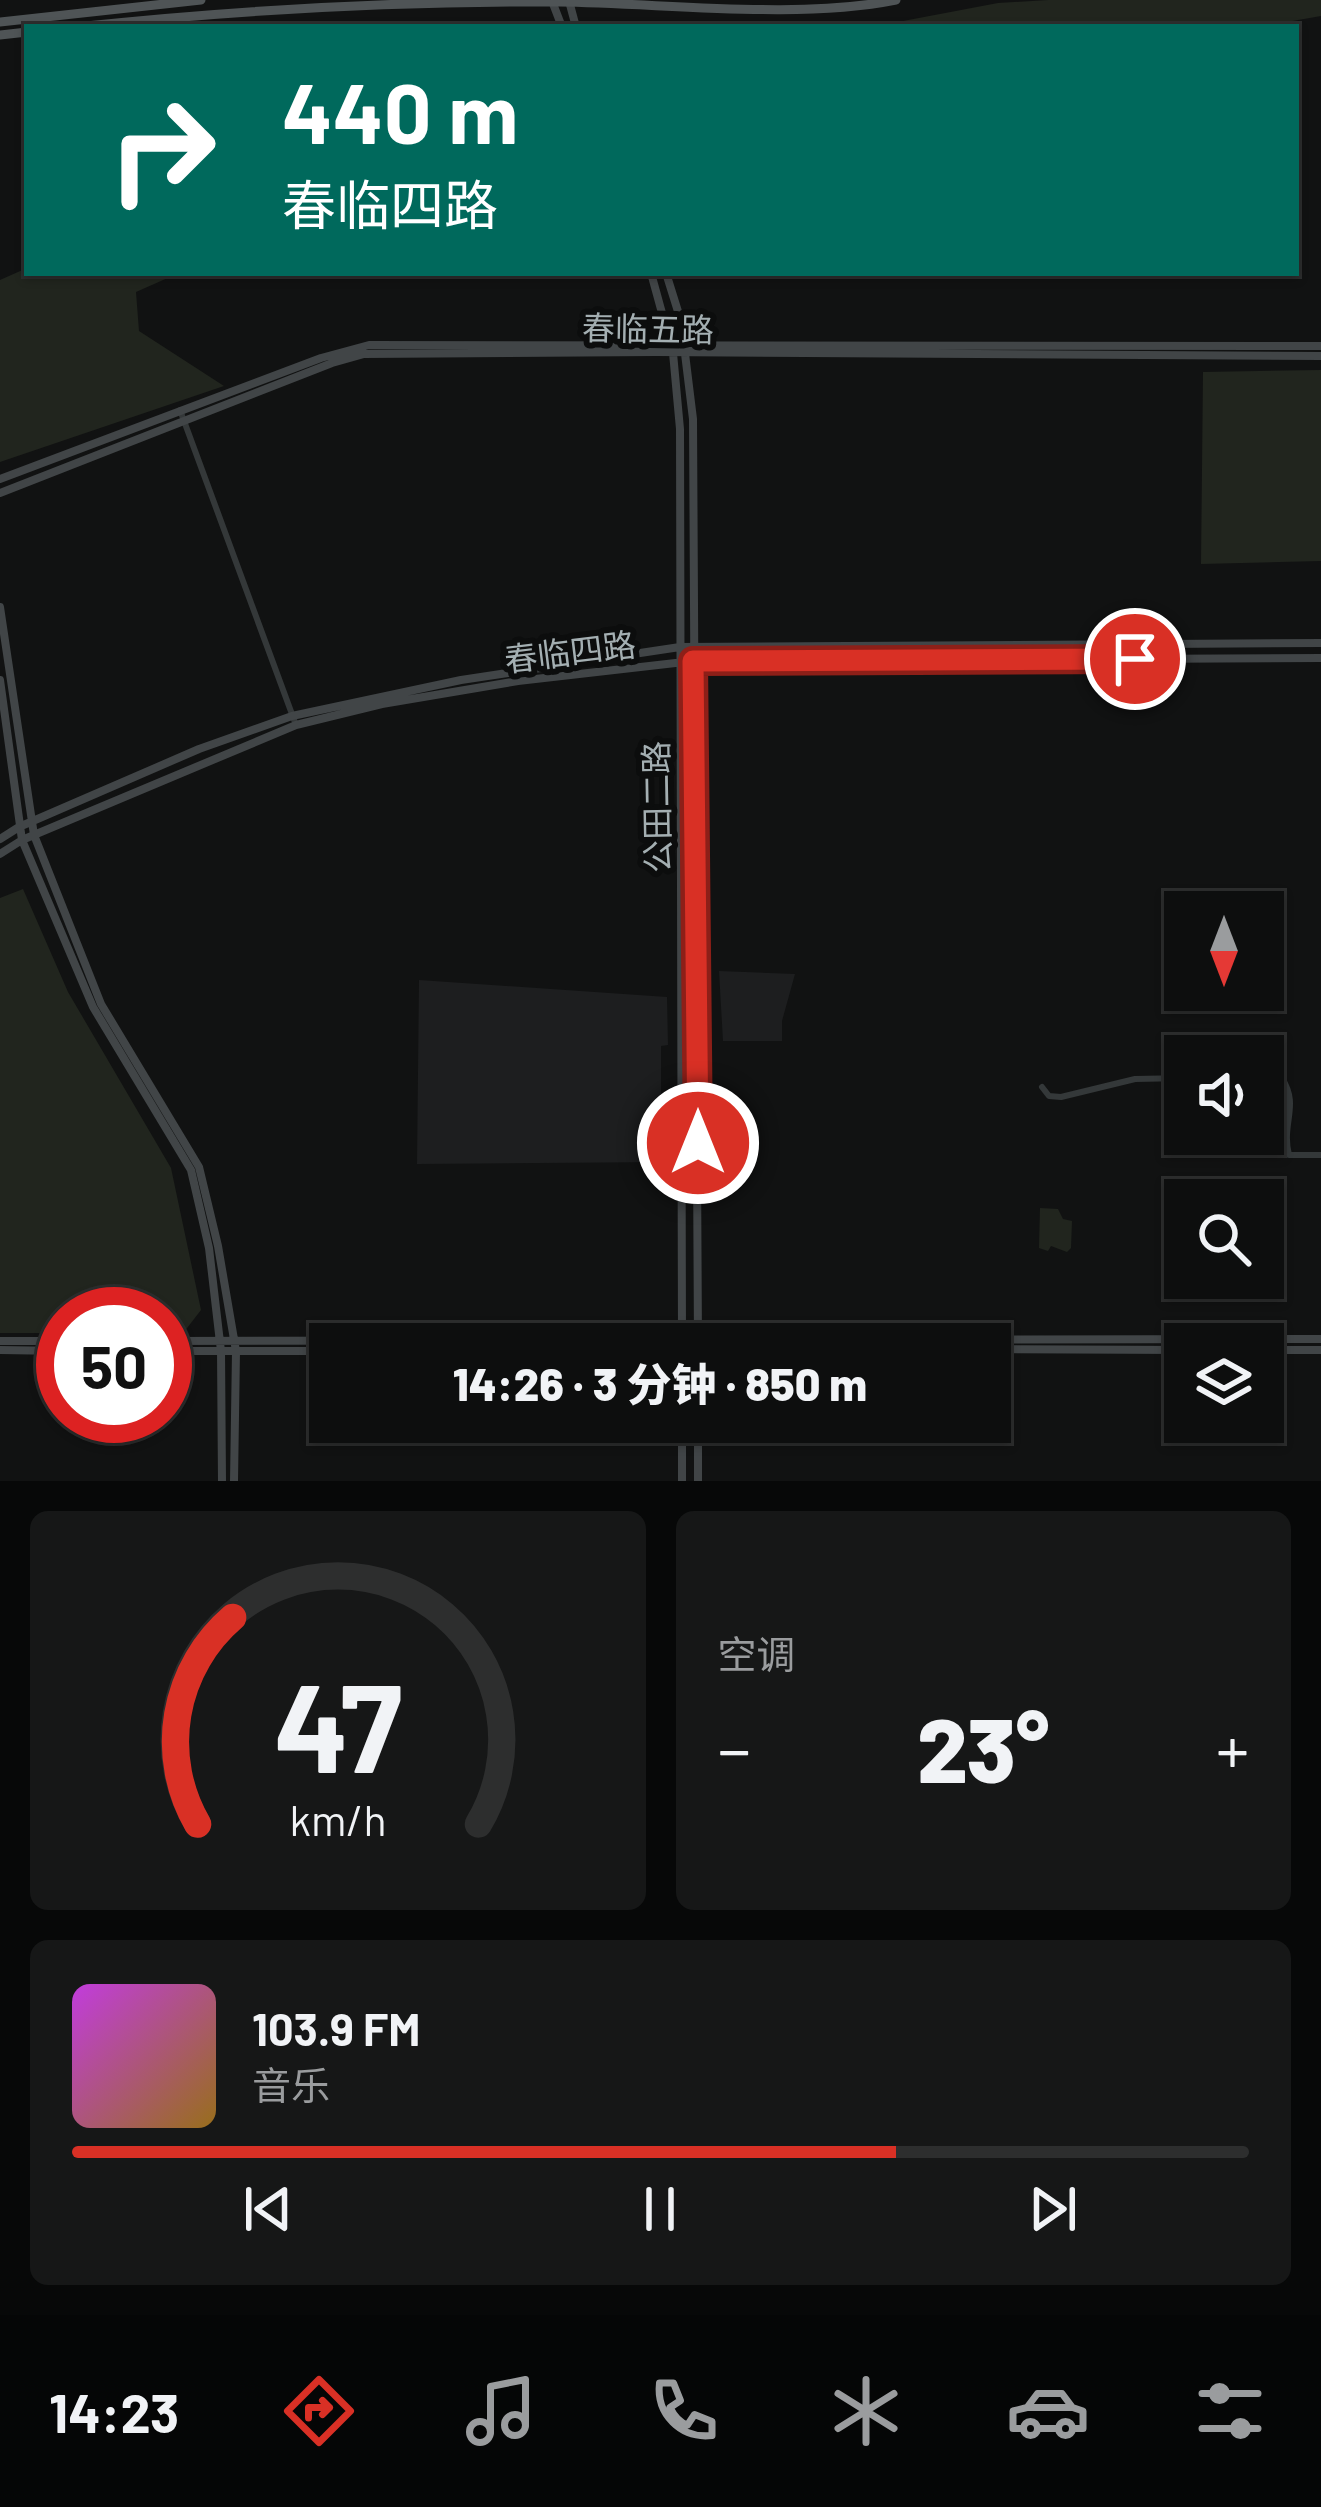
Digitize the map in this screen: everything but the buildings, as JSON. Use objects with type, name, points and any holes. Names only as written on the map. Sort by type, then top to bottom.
[{"type":"main road","points":[[0,22],[201,0]]},
{"type":"main road","points":[[104,24],[247,9],[552,1],[754,8],[896,0]]},
{"type":"street","name":"公田二路","points":[[652,276],[672,349],[680,429],[682,1323]]},
{"type":"street","name":"公田二路","points":[[667,276],[684,349],[693,419],[698,1323]]},
{"type":"street","name":"春临五路","points":[[0,493],[321,358],[369,345],[672,349],[1321,346]]},
{"type":"street","name":"春临五路","points":[[684,349],[1321,356]]},
{"type":"street","name":"春临五路","points":[[0,479],[182,415]]},
{"type":"street","points":[[182,415],[294,720]]},
{"type":"street","points":[[0,607],[34,835],[101,1004],[199,1167],[235,1346],[234,1481]]},
{"type":"street","name":"春临四路","points":[[0,839],[199,749],[294,720],[460,680],[680,647],[1321,643]]},
{"type":"street","name":"春临四路","points":[[0,854],[22,840],[294,720],[463,689],[693,661],[1321,658]]},
{"type":"street","points":[[0,680],[22,840],[93,1007],[191,1171],[209,1248],[221,1346],[222,1481]]},
{"type":"street","points":[[1042,1087],[1049,1096],[1061,1097],[1135,1079],[1164,1078]]},
{"type":"street","points":[[1284,1081],[1290,1090],[1285,1132],[1289,1155],[1321,1155]]},
{"type":"street","points":[[1011,1340],[1321,1339]]},
{"type":"street","points":[[0,1341],[36,1341]]},
{"type":"street","points":[[192,1343],[309,1345]]},
{"type":"street","points":[[192,1349],[221,1346]]},
{"type":"street","points":[[235,1346],[309,1350]]},
{"type":"street","points":[[1011,1349],[1164,1350]]},
{"type":"street","points":[[1284,1350],[1321,1350]]},
{"type":"street","points":[[0,1351],[36,1351]]},
{"type":"street","points":[[682,1443],[682,1481]]},
{"type":"street","points":[[698,1443],[698,1481]]},
{"type":"shaded area","points":[[1321,0],[1321,16],[1276,24],[887,24],[998,3]]},
{"type":"shaded area","points":[[24,269],[24,276],[172,276],[136,292],[139,331],[224,386],[0,462],[0,280]]},
{"type":"shaded area","points":[[1321,370],[1321,561],[1201,564],[1203,372]]},
{"type":"shaded area","points":[[23,889],[68,992],[171,1168],[201,1310],[192,1322],[192,1287],[36,1287],[36,1333],[0,1333],[0,898]]},
{"type":"shaded area","points":[[719,971],[795,974],[782,1021],[782,1041],[723,1041]]},
{"type":"shaded area","points":[[419,980],[667,997],[668,1045],[661,1046],[661,1093],[667,1094],[667,1162],[417,1164]]},
{"type":"shaded area","points":[[1040,1208],[1058,1209],[1063,1219],[1072,1221],[1067,1252],[1051,1246],[1048,1251],[1039,1248]]},
{"type":"route","points":[[698,1143],[693,661],[1135,659]]}]
